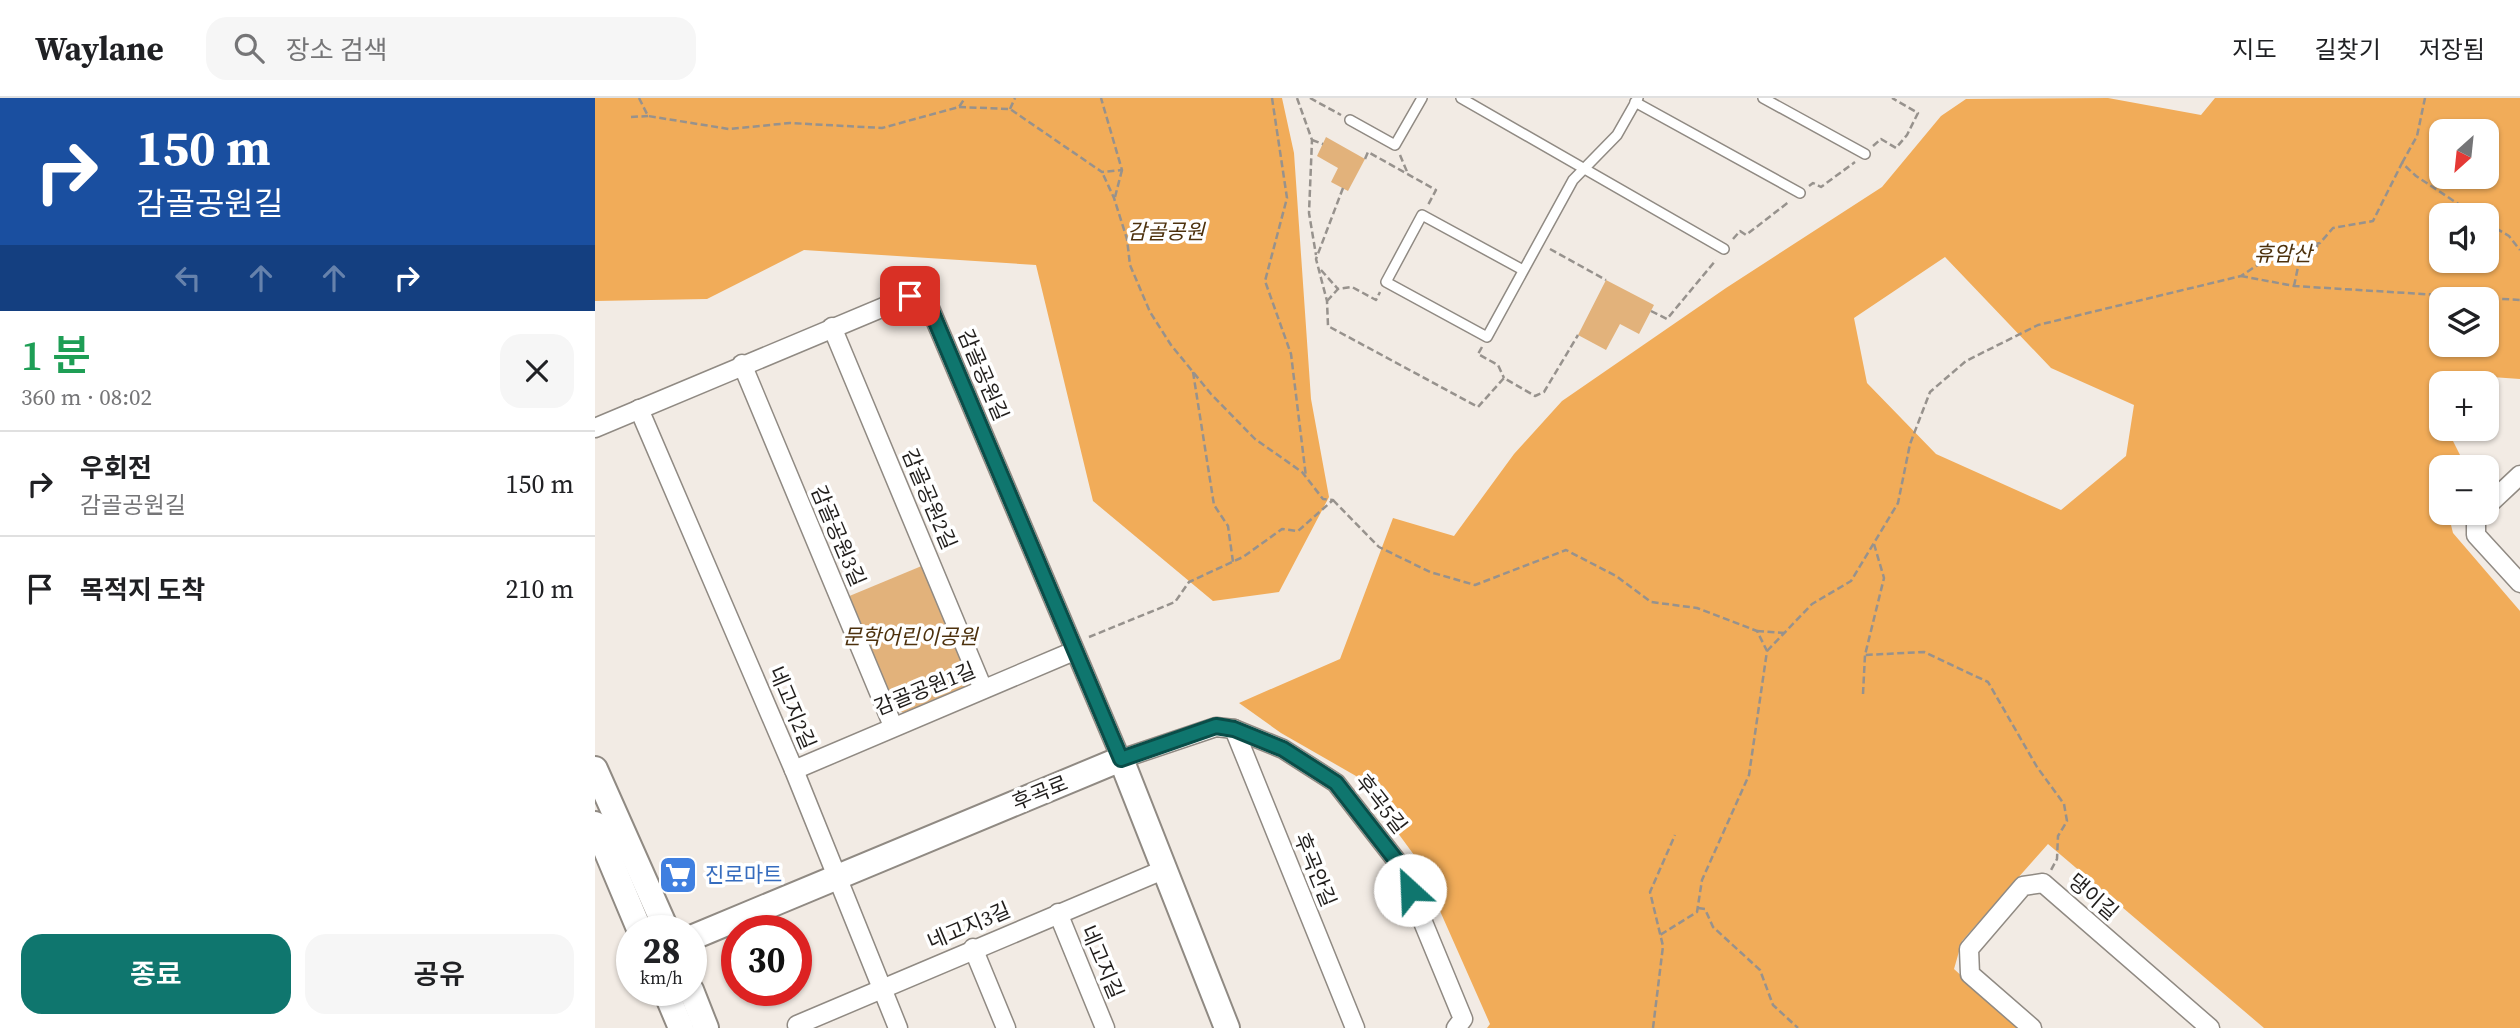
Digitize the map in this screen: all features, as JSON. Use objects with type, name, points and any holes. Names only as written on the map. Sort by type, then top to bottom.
[{"type":"street","name":"감골공원길","points":[[595,428],[910,296],[927,301],[1121,759]]},
{"type":"street","name":"감골공원2길","points":[[832,327],[983,689]]},
{"type":"street","name":"감골공원3길","points":[[742,365],[893,726]]},
{"type":"street","name":"네고지2길","points":[[639,409],[794,770],[898,1028]]},
{"type":"street","points":[[2499,495],[2520,475]]},
{"type":"street","points":[[2476,525],[2476,535],[2520,583]]},
{"type":"street","name":"감골공원1길","points":[[794,770],[1073,648]]},
{"type":"street","name":"후곡5길","points":[[1121,759],[1216,726],[1234,729],[1283,749],[1336,783],[1399,864],[1463,1019],[1456,1028]]},
{"type":"street","name":"후곡안길","points":[[1234,729],[1355,1028]]},
{"type":"street","points":[[1121,759],[1227,1028]]},
{"type":"street","name":"후곡로","points":[[707,931],[1121,759]]},
{"type":"street","points":[[595,769],[660,915]]},
{"type":"street","points":[[595,824],[633,915]]},
{"type":"street","name":"네고지3길","points":[[798,1028],[797,1025],[973,948],[1163,870]]},
{"type":"street","name":"댕이길","points":[[2032,1028],[1970,974],[1969,949],[2022,886],[2043,883],[2210,1028]]},
{"type":"street","name":"네고지길","points":[[1058,914],[1105,1028]]},
{"type":"street","points":[[973,948],[1006,1028]]},
{"type":"street","points":[[672,1006],[681,1028]]},
{"type":"street","points":[[697,1006],[706,1028]]},
{"type":"lane","points":[[1350,120],[1395,145],[1422,98]]},
{"type":"lane","points":[[1461,98],[1582,170],[1724,249]]},
{"type":"lane","points":[[1763,98],[1865,154]]},
{"type":"lane","points":[[1523,271],[1422,215],[1385,282],[1487,337],[1573,180],[1617,135],[1636,100],[1800,193]]},
{"type":"path","points":[[639,98],[648,116]]},
{"type":"path","points":[[959,107],[965,98]]},
{"type":"path","points":[[1010,109],[1015,98]]},
{"type":"path","points":[[1101,98],[1122,170],[1114,198]]},
{"type":"path","points":[[1272,98],[1287,198],[1265,281],[1291,354],[1306,478]]},
{"type":"path","points":[[1297,98],[1312,140],[1309,213],[1316,259],[1327,301],[1328,326],[1478,407],[1504,378]]},
{"type":"path","points":[[1310,98],[1350,120]]},
{"type":"path","points":[[2294,286],[2298,267],[2333,228],[2373,221],[2417,136],[2425,98]]},
{"type":"path","points":[[631,117],[648,116],[729,129],[790,123],[882,128],[959,107],[1010,109],[1102,172],[1114,198],[1127,239],[1131,265],[1150,312],[1193,372],[1255,439],[1306,478],[1322,499],[1333,500],[1379,547],[1430,572],[1475,585],[1566,550],[1616,576],[1651,602],[1697,608],[1757,631],[1784,633]]},
{"type":"path","points":[[1312,140],[1323,144]]},
{"type":"path","points":[[1395,145],[1408,174]]},
{"type":"path","points":[[1365,159],[1368,152],[1436,190],[1422,215]]},
{"type":"path","points":[[2402,163],[2416,176],[2457,203]]},
{"type":"path","points":[[1102,172],[1122,170]]},
{"type":"path","points":[[1316,259],[1343,188]]},
{"type":"path","points":[[2499,230],[2509,236],[2520,250]]},
{"type":"path","points":[[1538,243],[1606,280]]},
{"type":"path","points":[[1767,651],[1812,604],[1851,580],[1898,503],[1910,444],[1930,392],[1966,361],[2038,324],[2241,276],[2277,252],[2320,243]]},
{"type":"path","points":[[1319,268],[1338,289]]},
{"type":"path","points":[[2241,276],[2294,286],[2520,300]]},
{"type":"path","points":[[1327,301],[1338,289],[1352,287],[1376,300],[1385,282]]},
{"type":"path","points":[[1487,337],[1478,354],[1498,365],[1504,378],[1535,396],[1544,392],[1578,335]]},
{"type":"path","points":[[1193,372],[1214,505],[1228,526],[1233,562]]},
{"type":"path","points":[[1073,648],[1175,602],[1189,582],[1233,562],[1282,528],[1298,531],[1333,500]]},
{"type":"path","points":[[1863,694],[1865,655],[1884,578],[1874,544]]},
{"type":"path","points":[[1698,908],[1702,880],[1749,775],[1767,651],[1757,631]]},
{"type":"path","points":[[1865,655],[1924,652],[1989,682],[2037,767],[2064,804],[2067,821],[2058,836],[2057,859],[2043,883]]},
{"type":"path","points":[[1653,1028],[1663,946],[1650,892],[1675,835]]},
{"type":"path","points":[[1660,935],[1698,908],[1705,909],[1713,927],[1760,970],[1773,1005],[1798,1028]]},
{"type":"green space","name":"감골공원","points":[[595,98],[1282,98],[1294,153],[1311,399],[1329,497],[1279,592],[1213,601],[1093,501],[1036,265],[804,250],[707,299],[595,301]]},
{"type":"green space","name":"휴암산","points":[[2108,98],[2201,115],[2215,98],[2520,98],[2520,379],[2499,378],[2499,371],[2429,371],[2429,441],[2453,441],[2460,455],[2429,455],[2429,525],[2451,525],[2453,533],[2520,611],[2520,1028],[2264,1028],[2048,844],[1962,941],[1954,969],[2019,1028],[1487,1028],[1490,1024],[1417,859],[1356,776],[1281,733],[1239,703],[1340,659],[1393,518],[1454,536],[1514,454],[1562,401],[1726,288],[1882,187],[1941,116],[1966,99]],"holes":[[[1945,257],[2051,368],[2134,405],[2126,456],[2061,510],[1936,454],[1867,383],[1854,318]]]},
{"type":"green space","points":[[1326,137],[1365,159],[1348,191],[1331,182],[1338,168],[1317,156]]},
{"type":"green space","points":[[1606,280],[1654,305],[1639,334],[1620,324],[1606,350],[1578,335]]},
{"type":"green space","name":"문학어린이공원","points":[[924,565],[972,678],[969,686],[904,713],[896,710],[847,597]]},
{"type":"place","name":"진로마트","points":[[678,875]]},
{"type":"route","points":[[910,296],[927,301],[1121,759],[1216,726],[1234,729],[1283,749],[1336,783],[1399,864],[1410,890]]}]
